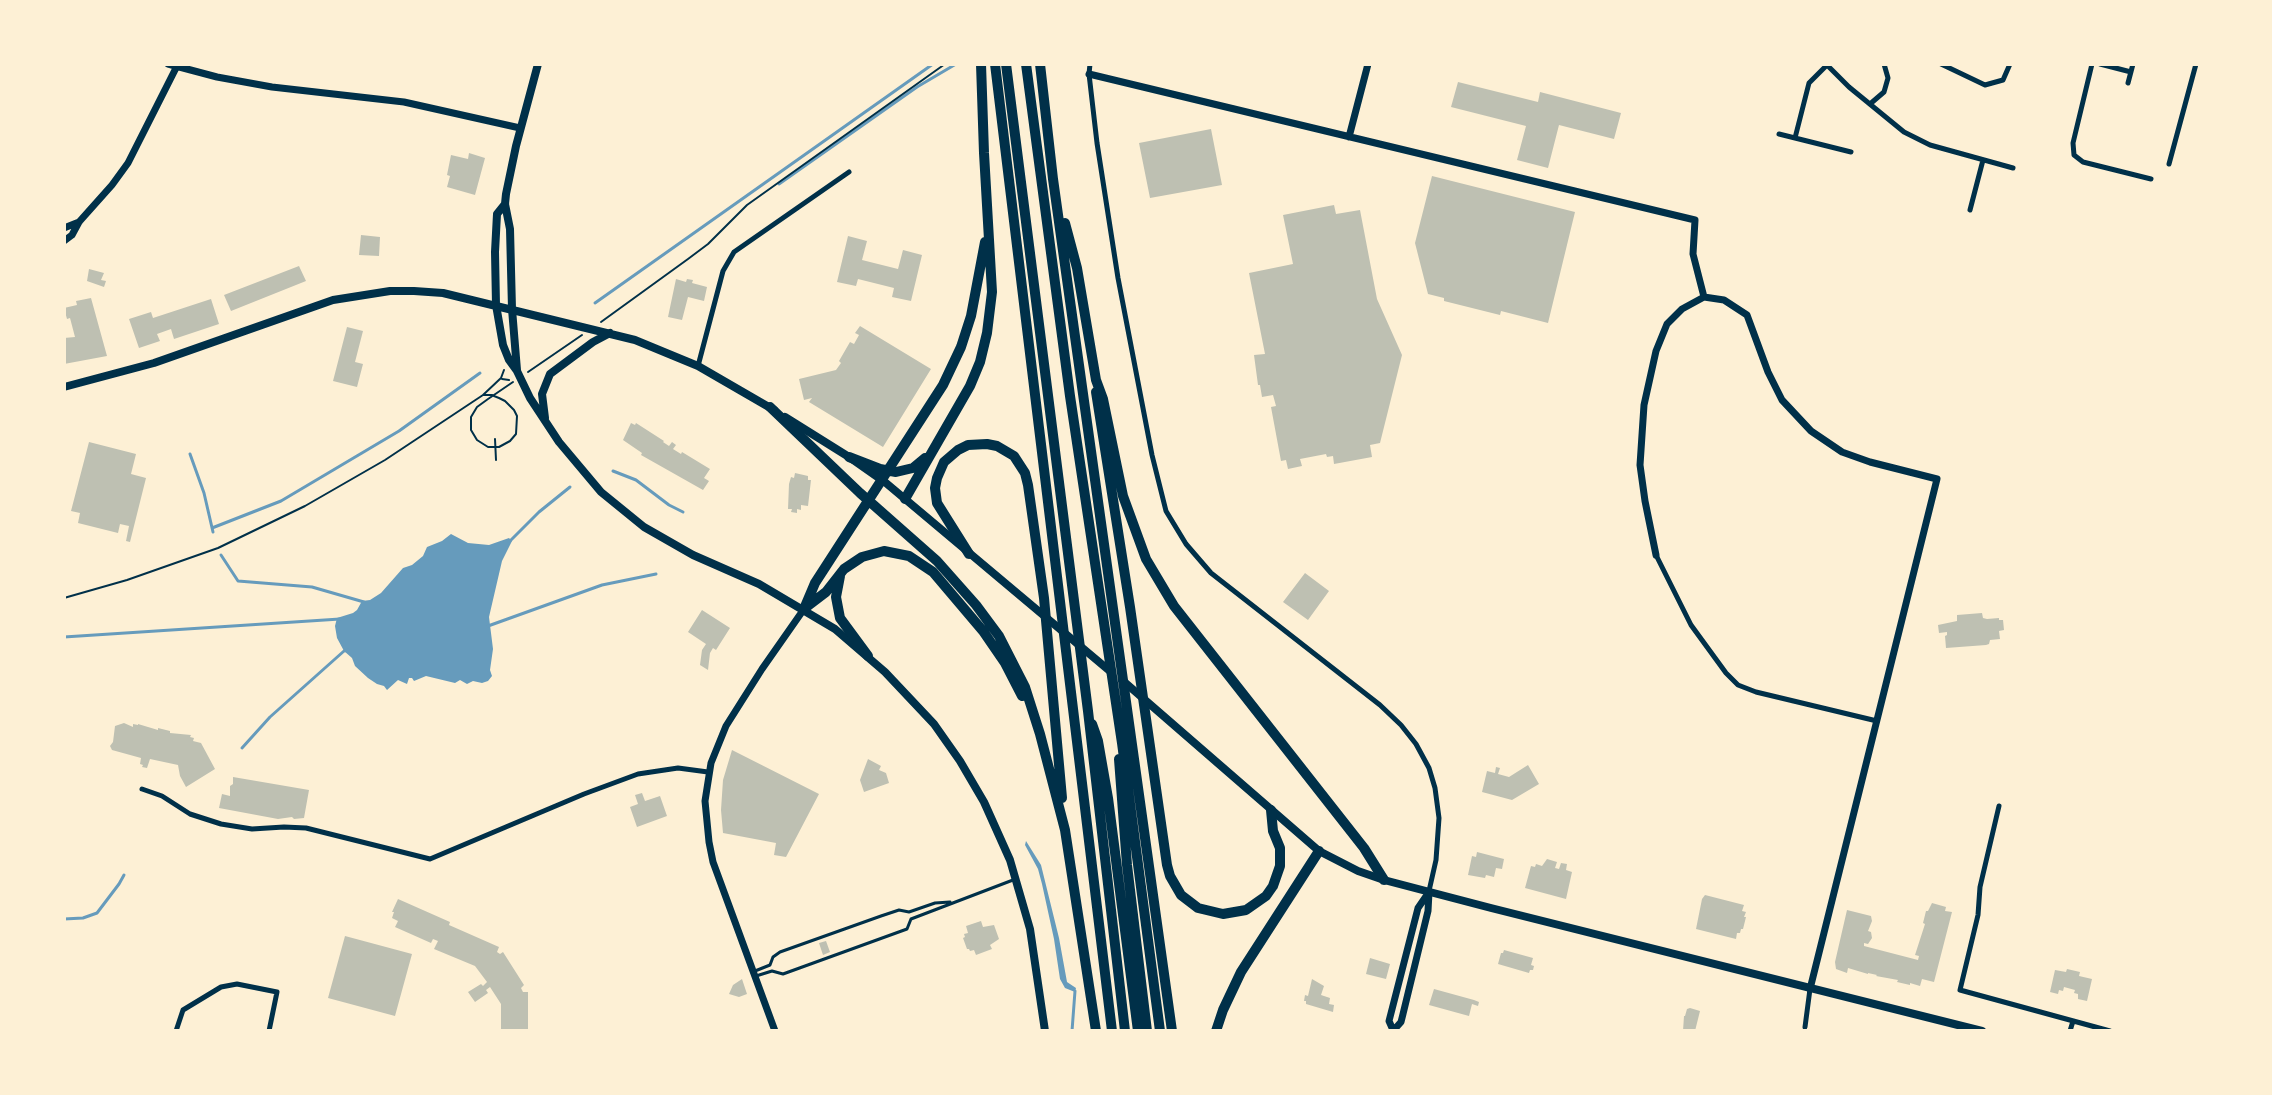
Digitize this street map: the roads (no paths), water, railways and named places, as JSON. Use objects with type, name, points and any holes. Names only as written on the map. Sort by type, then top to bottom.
[{"type":"highway","points":[[905,499],[970,386],[987,333],[992,292],[981,64]]},
{"type":"highway","points":[[1006,64],[1125,1031]]},
{"type":"highway","points":[[1026,64],[1160,1031]]},
{"type":"highway","points":[[1040,64],[1053,179],[1172,1031]]},
{"type":"highway","points":[[995,67],[1112,1031]]},
{"type":"highway","points":[[1053,179],[1077,268],[1096,380],[1167,865],[1175,887],[1188,902],[1210,913],[1223,914],[1246,910],[1266,896],[1280,866],[1280,848],[1273,831],[1271,810]]},
{"type":"highway","points":[[804,609],[815,583],[943,385],[971,316],[989,220]]},
{"type":"highway","points":[[1096,380],[1128,513],[1158,580],[1198,637],[1364,848],[1384,880]]},
{"type":"highway","points":[[770,407],[937,561],[999,636],[1025,687],[1065,830]]},
{"type":"highway","points":[[969,554],[943,516],[935,488],[940,469],[951,455],[968,445],[987,444],[1014,456],[1025,473],[1028,485],[1044,598],[1065,830],[1096,1031]]},
{"type":"highway","points":[[849,457],[876,471],[896,472],[913,468],[935,448]]},
{"type":"highway","points":[[804,609],[826,592],[844,569],[862,557],[884,551],[909,556],[926,565],[960,602],[1005,663],[1040,734]]},
{"type":"highway","points":[[844,569],[836,589],[838,612],[843,625],[868,656]]},
{"type":"highway","points":[[1088,711],[1098,741],[1108,798],[1138,1031]]},
{"type":"highway","points":[[1122,743],[1118,764],[1123,822],[1147,1031]]},
{"type":"highway","points":[[1216,1031],[1241,972],[1319,851]]},
{"type":"main road","points":[[538,64],[509,172],[505,204],[510,229],[512,309],[522,372],[546,423],[565,452],[614,504],[684,551],[759,584],[823,620],[868,656],[934,724],[960,761],[1001,838],[1017,879],[1030,929],[1045,1031]]},
{"type":"main road","points":[[505,204],[497,214],[496,305],[503,345],[509,360],[522,372]]},
{"type":"main road","points":[[64,387],[154,363],[333,300],[390,291],[443,293],[610,333],[661,349],[770,407],[849,457]]},
{"type":"main road","points":[[546,423],[542,394],[550,374],[610,333]]},
{"type":"main road","points":[[876,471],[886,483],[1319,851],[1358,871],[1429,892],[1982,1031]]},
{"type":"street","points":[[1090,64],[1099,157],[1118,278],[1152,455],[1166,511],[1186,544],[1211,573],[1380,705],[1401,725],[1416,744],[1432,778],[1439,818],[1436,860],[1429,892],[1418,908],[1414,921],[1389,1021],[1393,1030]]},
{"type":"street","points":[[1349,137],[1368,64]]},
{"type":"street","points":[[1870,104],[1884,92],[1888,78],[1884,64]]},
{"type":"street","points":[[1941,64],[1985,85],[2003,80],[2010,64]]},
{"type":"street","points":[[2092,64],[2073,143],[2074,155],[2083,162],[2151,179]]},
{"type":"street","points":[[2100,64],[2131,72]]},
{"type":"street","points":[[2128,83],[2133,64]]},
{"type":"street","points":[[2169,164],[2196,64]]},
{"type":"street","points":[[64,241],[128,163],[174,65],[272,87],[404,102],[520,128]]},
{"type":"street","points":[[1795,138],[1809,83],[1827,65],[1904,132],[1930,145],[2013,168]]},
{"type":"street","points":[[1089,74],[1695,220],[1693,254],[1704,297]]},
{"type":"street","points":[[1779,134],[1851,152]]},
{"type":"street","points":[[1970,210],[1983,160]]},
{"type":"street","points":[[698,366],[722,275],[734,252],[849,172]]},
{"type":"street","points":[[64,228],[79,222]]},
{"type":"street","points":[[1805,1027],[1810,989],[1877,721],[1937,479],[1842,452],[1811,431],[1782,400],[1747,315],[1724,300],[1704,297],[1682,309],[1667,324],[1656,351],[1644,405],[1640,465],[1656,555],[1691,625],[1738,685],[1877,721]]},
{"type":"street","points":[[775,1031],[713,862],[705,811],[708,772],[719,743],[738,706],[804,609]]},
{"type":"street","points":[[142,789],[162,796],[190,814],[221,824],[252,829],[306,828],[430,859],[638,774],[678,768],[708,772]]},
{"type":"street","points":[[1999,806],[1960,990],[2110,1031]]},
{"type":"street","points":[[176,1031],[183,1010],[221,987],[237,984],[277,992],[271,1030]]},
{"type":"street","points":[[2070,1031],[2073,1021]]},
{"type":"lane","points":[[754,974],[772,971],[783,974],[907,929],[911,919],[1017,879]]},
{"type":"lane","points":[[754,974],[770,965],[773,957],[780,952],[899,910],[909,912],[935,903],[954,902]]},
{"type":"water","points":[[451,534],[468,543],[489,545],[509,538],[512,541],[502,561],[489,617],[492,676],[482,683],[473,681],[467,684],[460,680],[455,683],[426,676],[414,681],[409,678],[407,684],[398,680],[387,690],[368,678],[344,651],[337,638],[337,618],[353,613],[362,601],[381,593],[403,568],[423,556],[427,547]]},
{"type":"water","points":[[1026,841],[1041,865],[1067,982],[1076,988],[1075,992],[1065,988],[1060,979],[1042,884]]},
{"type":"waterway","points":[[595,303],[933,64]]},
{"type":"waterway","points":[[779,184],[917,87],[956,64]]},
{"type":"waterway","points":[[212,528],[281,501],[399,431],[480,373]]},
{"type":"waterway","points":[[190,454],[213,532]]},
{"type":"waterway","points":[[613,471],[636,480],[683,512]]},
{"type":"waterway","points":[[509,542],[570,487]]},
{"type":"waterway","points":[[221,555],[238,581],[312,587],[364,602]]},
{"type":"waterway","points":[[488,626],[602,585],[656,574]]},
{"type":"waterway","points":[[64,637],[340,619]]},
{"type":"waterway","points":[[242,748],[270,717],[348,650]]},
{"type":"waterway","points":[[64,919],[83,918],[97,913],[124,875]]},
{"type":"waterway","points":[[1072,1031],[1075,991]]}]
